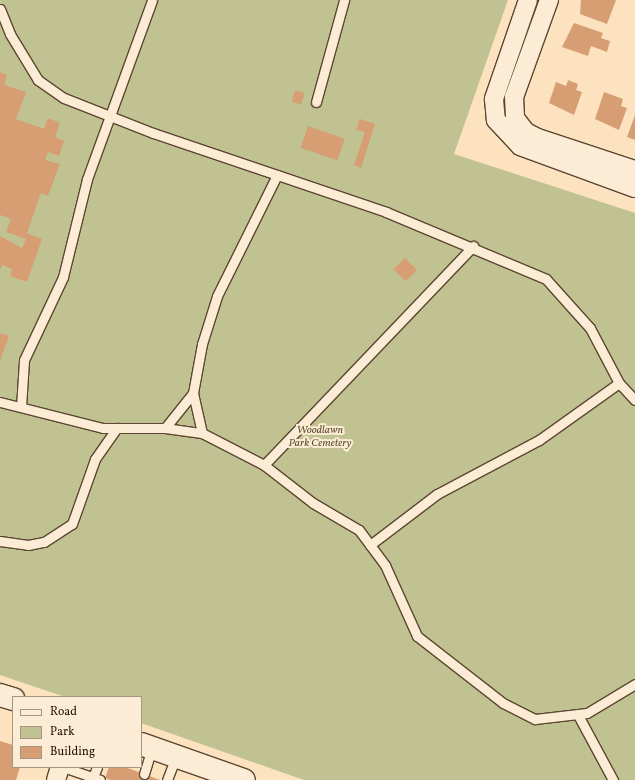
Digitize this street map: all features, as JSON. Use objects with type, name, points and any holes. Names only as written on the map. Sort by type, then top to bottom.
[{"type":"street","points":[[528,0],[494,99],[493,112],[499,126],[520,146],[635,188]]},
{"type":"street","points":[[549,0],[514,97],[515,118],[526,132],[538,138],[635,170]]},
{"type":"street","points":[[499,126],[515,118]]},
{"type":"street","points":[[0,695],[12,699]]},
{"type":"street","points":[[147,746],[244,780]]},
{"type":"street","points":[[56,780],[62,768]]},
{"type":"lane","points":[[21,407],[24,360],[63,277],[87,179],[112,117],[152,0]]},
{"type":"lane","points":[[316,102],[344,0]]},
{"type":"lane","points":[[0,9],[10,34],[38,80],[64,98],[112,117],[278,175],[473,246],[546,279],[590,328],[619,384],[635,400]]},
{"type":"lane","points":[[165,428],[193,394],[217,296],[278,175]]},
{"type":"lane","points":[[264,465],[473,246]]},
{"type":"lane","points":[[370,545],[438,494],[539,440],[619,384]]},
{"type":"lane","points":[[193,394],[202,433]]},
{"type":"lane","points":[[0,402],[117,428],[165,428],[202,433],[264,465],[313,502],[359,530],[385,565],[417,636],[503,703],[535,719],[578,715],[611,701],[635,684]]},
{"type":"lane","points":[[0,540],[28,545],[44,542],[72,524],[95,459],[117,428]]},
{"type":"lane","points":[[578,715],[613,780]]},
{"type":"lane","points":[[144,774],[147,746]]},
{"type":"lane","points":[[167,780],[176,756]]},
{"type":"lane","points":[[65,768],[97,779],[97,768]]},
{"type":"green space","name":"Woodlawn Park Cemetery","points":[[0,0],[508,0],[454,154],[635,213],[635,780],[304,780],[142,723],[142,696],[62,696],[0,675]]},
{"type":"building","points":[[581,0],[616,0],[607,24],[580,14]]},
{"type":"building","points":[[574,23],[603,33],[601,38],[610,41],[607,52],[591,46],[588,56],[562,47]]},
{"type":"building","points":[[0,72],[7,75],[4,85],[26,92],[16,119],[44,129],[48,118],[60,123],[55,137],[64,141],[59,156],[48,152],[45,160],[60,164],[48,196],[41,193],[27,233],[42,239],[27,282],[10,276],[12,269],[2,265],[0,270],[0,236],[22,248],[26,239],[6,232],[11,219],[0,215]]},
{"type":"building","points":[[568,80],[578,84],[576,90],[582,92],[574,115],[549,103],[556,82],[566,86]]},
{"type":"building","points":[[295,90],[305,93],[301,104],[291,101]]},
{"type":"building","points":[[604,92],[623,99],[621,106],[627,108],[619,130],[595,119]]},
{"type":"building","points":[[635,115],[635,140],[627,137]]},
{"type":"building","points":[[360,119],[375,124],[361,168],[354,165],[365,132],[356,130]]},
{"type":"building","points":[[308,126],[345,139],[337,160],[301,148]]},
{"type":"building","points":[[405,258],[417,270],[406,281],[394,269]]},
{"type":"building","points":[[0,333],[9,336],[0,361]]},
{"type":"building","points":[[0,741],[12,745],[12,768],[20,768],[16,780],[0,780]]},
{"type":"building","points":[[109,768],[128,768],[160,780],[111,780],[105,778]]}]
